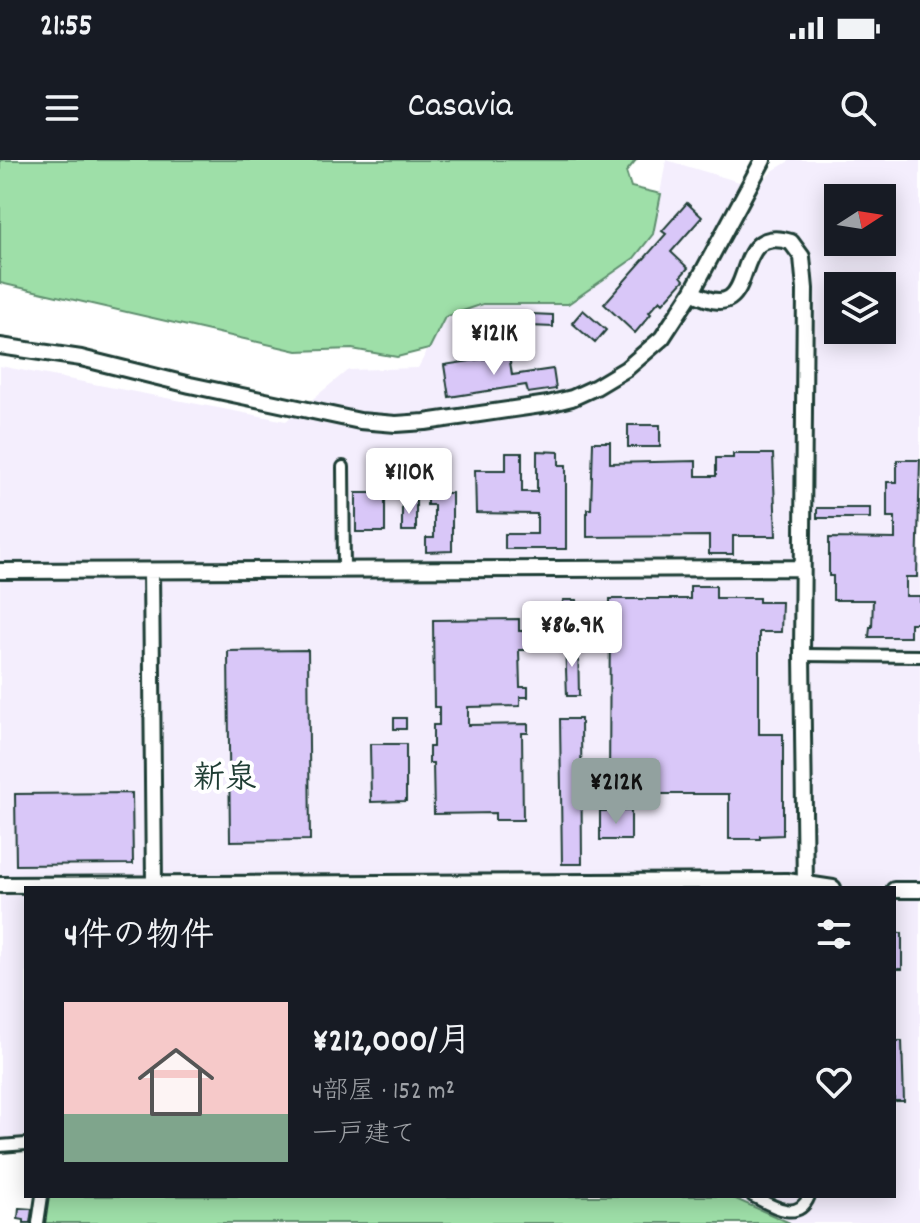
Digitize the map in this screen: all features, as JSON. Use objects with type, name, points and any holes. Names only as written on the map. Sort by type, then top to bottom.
[{"type":"street","points":[[0,346],[81,358],[360,421],[396,424],[425,422],[548,404],[596,387],[646,354],[662,338],[692,292],[763,160]]},
{"type":"street","points":[[0,885],[345,886],[772,881],[805,886],[802,568],[805,289],[802,257],[791,242],[771,240],[754,250],[736,294],[729,301],[718,303],[692,292]]},
{"type":"street","points":[[343,467],[344,570]]},
{"type":"street","points":[[0,571],[802,568]]},
{"type":"street","points":[[151,571],[154,884]]},
{"type":"street","points":[[802,655],[920,656]]},
{"type":"street","points":[[896,890],[920,890]]},
{"type":"street","points":[[0,1146],[24,1144]]},
{"type":"street","points":[[38,1223],[42,1198]]},
{"type":"street","points":[[757,1198],[786,1213],[798,1211],[808,1198]]},
{"type":"shaded area","points":[[666,160],[756,187],[774,170],[791,160],[920,160],[920,1223],[790,1223],[734,1198],[896,1198],[896,886],[24,886],[24,1151],[0,1151],[0,366],[286,421],[348,370],[418,368],[445,317],[483,304],[568,304],[653,234]]},
{"type":"green space","points":[[0,160],[636,160],[626,172],[631,187],[661,194],[653,234],[634,258],[568,304],[483,304],[445,317],[429,349],[397,357],[352,349],[297,351],[0,283]]},
{"type":"green space","points":[[46,1198],[734,1198],[790,1223],[42,1223]]},
{"type":"building","points":[[687,203],[702,217],[671,252],[688,268],[681,276],[684,280],[663,303],[660,300],[635,333],[604,304],[666,234],[662,231]]},
{"type":"building","points":[[583,310],[606,330],[595,343],[572,323]]},
{"type":"building","points":[[531,314],[553,315],[553,327],[530,326]]},
{"type":"building","points":[[509,355],[512,375],[553,369],[556,389],[528,393],[526,385],[449,397],[444,365]]},
{"type":"building","points":[[628,425],[660,425],[660,447],[628,447]]},
{"type":"building","points":[[593,442],[610,442],[610,463],[696,461],[696,476],[716,476],[716,458],[733,458],[733,454],[773,454],[776,536],[733,536],[733,554],[709,554],[709,536],[587,537]]},
{"type":"building","points":[[537,451],[559,452],[559,465],[566,465],[566,549],[505,549],[505,534],[537,534],[537,514],[476,513],[475,470],[506,470],[506,453],[522,453],[522,492],[537,492]]},
{"type":"building","points":[[897,460],[920,460],[917,577],[906,577],[906,596],[920,596],[920,623],[910,623],[910,637],[869,637],[873,600],[833,600],[833,576],[829,576],[829,538],[895,539],[895,517],[887,517],[887,482],[897,482]]},
{"type":"building","points":[[356,493],[385,493],[385,532],[356,532]]},
{"type":"building","points":[[427,493],[452,493],[452,551],[426,552],[426,538],[434,538],[434,505],[427,505]]},
{"type":"building","points":[[402,500],[416,500],[416,531],[402,531]]},
{"type":"building","points":[[817,508],[870,508],[870,518],[817,518]]},
{"type":"building","points":[[690,586],[716,586],[716,598],[759,598],[759,602],[782,602],[781,632],[759,632],[759,734],[783,734],[783,835],[729,839],[729,794],[609,794],[610,599],[690,599]]},
{"type":"building","points":[[563,600],[577,600],[577,614],[562,614]]},
{"type":"building","points":[[519,619],[519,631],[525,631],[525,650],[519,650],[520,687],[528,687],[528,697],[520,697],[520,706],[468,707],[468,725],[528,724],[528,733],[522,733],[523,820],[495,820],[495,813],[434,814],[433,763],[429,763],[429,747],[433,747],[433,725],[439,725],[439,707],[434,707],[433,620]]},
{"type":"building","points":[[565,642],[578,642],[579,696],[567,696]]},
{"type":"building","points":[[308,650],[310,840],[230,841],[228,651]]},
{"type":"building","points":[[394,718],[406,718],[406,729],[394,729]]},
{"type":"building","points":[[560,719],[581,719],[582,864],[562,864]]},
{"type":"building","points":[[370,744],[406,744],[406,801],[371,802]]},
{"type":"building","points":[[132,793],[133,864],[16,865],[15,794]]},
{"type":"building","points":[[600,811],[631,811],[631,840],[600,840]]},
{"type":"building","points":[[896,933],[902,933],[902,969],[896,969]]},
{"type":"building","points":[[896,1041],[902,1041],[904,1101],[896,1101]]},
{"type":"building","points":[[19,1208],[32,1209],[30,1223],[18,1219]]},
{"type":"district","name":"新泉","points":[[225,781]]}]
